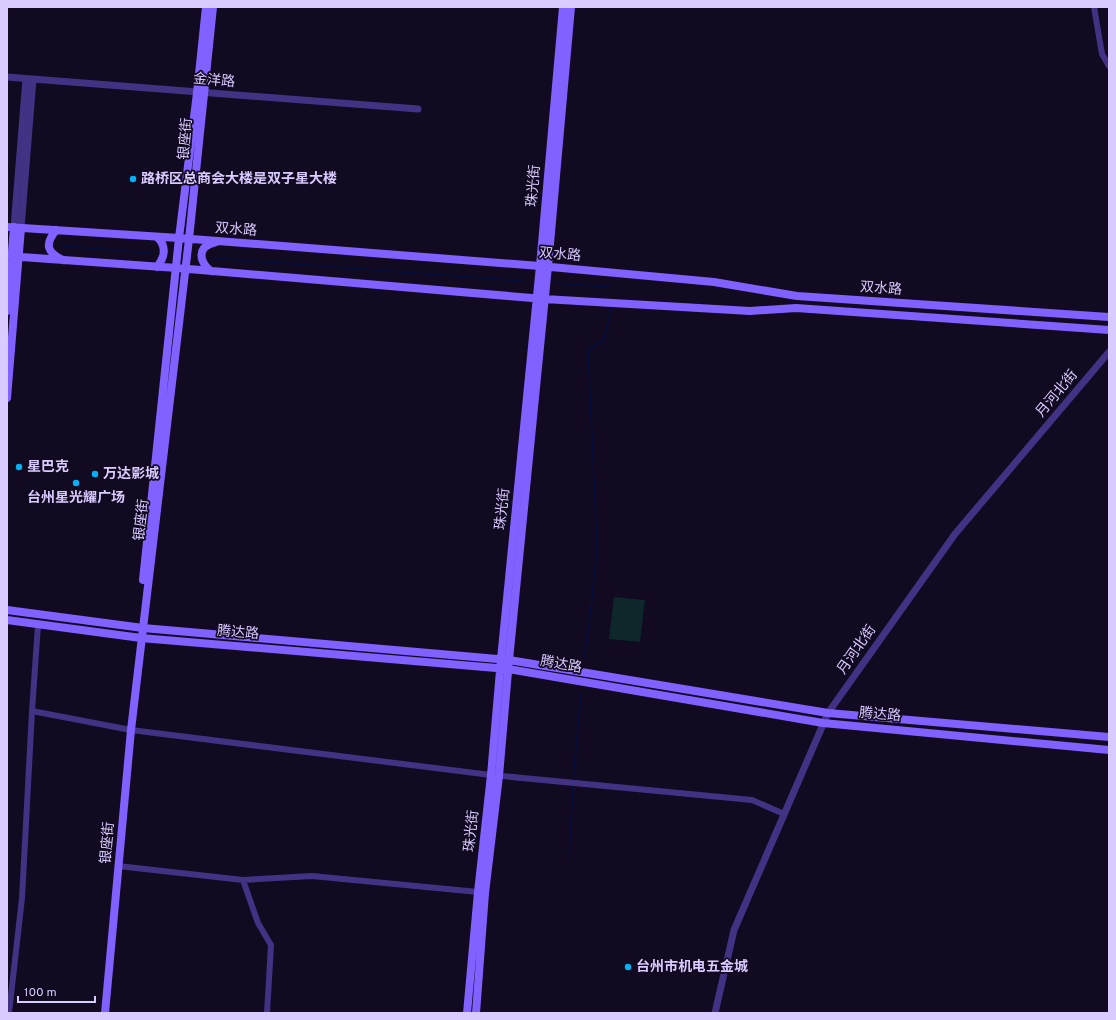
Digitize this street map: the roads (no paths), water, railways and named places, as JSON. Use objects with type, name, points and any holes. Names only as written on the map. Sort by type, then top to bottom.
[{"type":"main road","name":"银座街","points":[[105,1013],[129,730],[139,637],[181,268],[189,239],[206,7]]},
{"type":"main road","name":"银座街","points":[[181,268],[179,238],[213,7]]},
{"type":"main road","name":"珠光街","points":[[544,266],[563,7]]},
{"type":"main road","name":"珠光街","points":[[476,1013],[504,669],[571,7]]},
{"type":"main road","name":"双水路","points":[[12,228],[179,238],[544,266],[714,282],[797,296],[1109,317]]},
{"type":"main road","points":[[7,249],[9,247],[11,237],[9,231],[12,228]]},
{"type":"main road","points":[[7,398],[12,228]]},
{"type":"main road","points":[[56,230],[48,241],[49,248],[53,254],[65,261]]},
{"type":"main road","points":[[157,267],[163,259],[164,247],[162,241],[158,237]]},
{"type":"main road","points":[[211,271],[206,268],[202,260],[202,252],[205,247],[217,241]]},
{"type":"main road","name":"双水路","points":[[12,257],[181,268],[541,298],[750,311],[796,308],[1109,330]]},
{"type":"main road","points":[[7,311],[12,257]]},
{"type":"main road","name":"腾达路","points":[[7,610],[140,628],[505,659],[828,713],[1109,737]]},
{"type":"main road","name":"腾达路","points":[[7,620],[139,637],[504,669],[823,723],[1109,750]]},
{"type":"main road","points":[[100,1013],[129,730]]},
{"type":"main road","name":"珠光街","points":[[467,1013],[478,892],[495,776]]},
{"type":"street","points":[[1094,7],[1102,54],[1109,66]]},
{"type":"street","name":"金洋路","points":[[7,77],[418,109]]},
{"type":"street","points":[[12,228],[30,79]]},
{"type":"street","name":"月河北街","points":[[715,1013],[734,930],[828,713],[956,534],[1109,352]]},
{"type":"street","points":[[9,1013],[22,898],[38,624]]},
{"type":"street","points":[[32,711],[129,730],[495,776],[752,800],[784,814]]},
{"type":"street","points":[[118,866],[243,880],[312,876],[478,892]]},
{"type":"street","points":[[243,880],[258,923],[272,945],[267,1013]]},
{"type":"waterway","points":[[63,246],[152,253]]},
{"type":"waterway","points":[[213,258],[523,281]]},
{"type":"waterway","points":[[555,283],[609,287]]},
{"type":"waterway","points":[[584,657],[597,548],[588,349],[604,340],[611,309]]},
{"type":"waterway","points":[[573,781],[581,693]]},
{"type":"waterway","points":[[569,856],[573,785]]},
{"type":"place","name":"路桥区总商会大楼是双子星大楼","points":[[133,179]]},
{"type":"place","name":"星巴克","points":[[19,467]]},
{"type":"place","name":"万达影城","points":[[95,474]]},
{"type":"place","name":"台州星光耀广场","points":[[76,483]]},
{"type":"place","name":"台州市机电五金城","points":[[628,967]]}]
